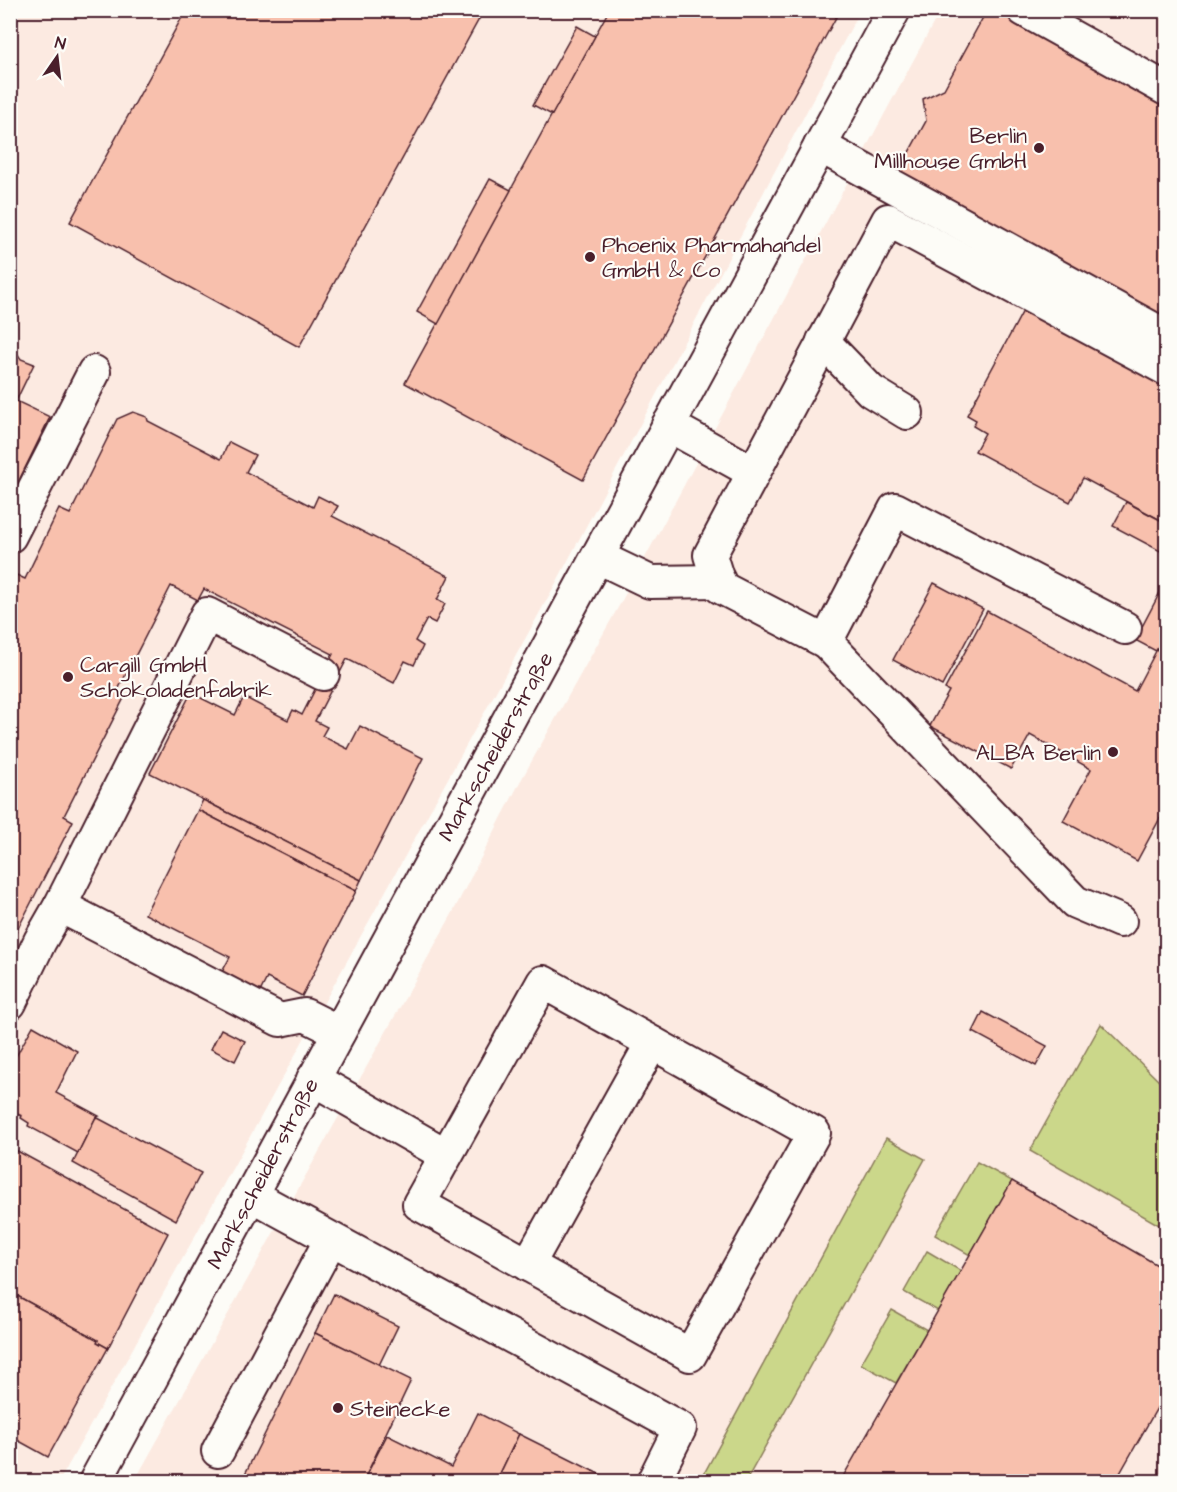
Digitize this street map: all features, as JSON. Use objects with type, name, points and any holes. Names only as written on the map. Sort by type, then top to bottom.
[{"type":"street","name":"Markscheiderstraße","points":[[95,1482],[894,10]]},
{"type":"street","points":[[1024,10],[1167,90]]},
{"type":"street","points":[[820,146],[1167,336]]},
{"type":"street","points":[[1120,921],[1075,902],[826,642],[720,587],[710,555],[888,220],[1167,369]]},
{"type":"street","points":[[823,341],[871,391],[907,413]]},
{"type":"street","points":[[10,536],[94,372]]},
{"type":"street","points":[[669,426],[753,472]]},
{"type":"street","points":[[826,642],[895,509],[1125,628]]},
{"type":"street","points":[[598,557],[650,582],[719,581]]},
{"type":"street","points":[[10,1003],[207,614],[323,674]]},
{"type":"street","points":[[60,906],[280,1020],[305,1015],[339,1032]]},
{"type":"street","points":[[543,982],[814,1133],[690,1355],[419,1204],[446,1155],[543,982]]},
{"type":"street","points":[[528,1265],[652,1043]]},
{"type":"street","points":[[313,1079],[446,1155]]},
{"type":"street","points":[[251,1195],[680,1428],[653,1482]]},
{"type":"street","points":[[218,1451],[331,1239]]},
{"type":"shaded area","points":[[10,11],[860,11],[556,583],[59,1482],[10,1481]]},
{"type":"shaded area","points":[[940,11],[1166,11],[1166,1481],[134,1482],[451,916],[520,782],[620,604]]},
{"type":"green space","points":[[1101,1024],[1166,1088],[1166,1229],[1030,1151]]},
{"type":"green space","points":[[886,1138],[925,1159],[746,1481],[700,1481]]},
{"type":"green space","points":[[977,1162],[1012,1181],[970,1255],[935,1235]]},
{"type":"green space","points":[[927,1251],[961,1271],[938,1311],[904,1292]]},
{"type":"green space","points":[[892,1310],[927,1330],[896,1383],[861,1364]]},
{"type":"building","points":[[186,10],[484,10],[299,347],[70,222]]},
{"type":"building","name":"Phoenix Pharmahandel GmbH & Co","points":[[609,10],[840,10],[583,480],[405,383]]},
{"type":"building","name":"Berlin Millhouse GmbH","points":[[987,10],[1007,10],[1166,98],[1166,324],[896,176],[926,121],[923,99],[944,89]]},
{"type":"building","points":[[577,26],[595,36],[552,115],[533,105]]},
{"type":"building","points":[[490,179],[511,190],[438,324],[417,312]]},
{"type":"building","points":[[1024,309],[1166,386],[1166,523],[1083,478],[1070,502],[975,451],[985,433],[973,426],[976,420],[967,415]]},
{"type":"building","points":[[10,343],[21,359],[34,364],[16,401],[50,417],[10,499]]},
{"type":"building","name":"Cargill GmbH Schokoladenfabrik","points":[[133,412],[147,417],[148,421],[221,459],[229,442],[255,455],[246,472],[313,507],[318,496],[338,506],[332,516],[449,576],[437,600],[445,604],[435,623],[427,619],[415,641],[423,646],[414,665],[405,661],[394,683],[347,659],[315,721],[327,727],[322,736],[348,749],[360,726],[423,758],[361,880],[150,773],[191,693],[235,715],[244,697],[288,720],[293,710],[302,715],[333,654],[204,589],[198,600],[171,586],[117,692],[125,696],[64,816],[73,821],[10,944],[10,572],[25,579],[59,509],[70,514],[117,419]]},
{"type":"building","points":[[1126,502],[1166,523],[1166,554],[1113,526]]},
{"type":"building","points":[[1166,581],[1166,632],[1156,651],[1135,640]]},
{"type":"building","points":[[934,583],[983,609],[942,686],[893,660]]},
{"type":"building","name":"ALBA Berlin","points":[[987,611],[1135,691],[1166,632],[1166,807],[1137,861],[1063,821],[1091,769],[1030,735],[1011,769],[930,726],[949,691],[945,689]]},
{"type":"building","points":[[203,800],[361,880],[356,891],[198,810]]},
{"type":"building","points":[[198,810],[356,891],[302,996],[267,978],[259,994],[221,974],[230,957],[145,914]]},
{"type":"building","points":[[983,1012],[1047,1046],[1036,1066],[973,1032]]},
{"type":"building","points":[[33,1026],[77,1051],[56,1093],[99,1116],[96,1117],[78,1153],[28,1126],[29,1123],[21,1118],[22,1116],[10,1111],[10,1077],[14,1071],[10,1070],[10,1067]]},
{"type":"building","points":[[221,1029],[245,1041],[235,1061],[211,1049]]},
{"type":"building","points":[[96,1117],[201,1173],[176,1220],[73,1163]]},
{"type":"building","points":[[10,1147],[168,1233],[108,1348],[97,1342],[98,1340],[10,1292]]},
{"type":"building","points":[[1012,1181],[1166,1270],[1166,1392],[1115,1482],[840,1482]]},
{"type":"building","points":[[10,1292],[98,1340],[97,1342],[108,1348],[48,1457],[10,1436]]},
{"type":"building","points":[[334,1294],[398,1326],[379,1365],[315,1333]]},
{"type":"building","name":"Steinecke","points":[[315,1333],[411,1380],[363,1482],[241,1482]]},
{"type":"building","points":[[478,1413],[519,1434],[496,1482],[363,1482],[387,1435],[451,1467]]},
{"type":"building","points":[[519,1434],[615,1482],[496,1482]]},
{"type":"building","points":[[10,1474],[25,1482],[10,1482]]},
{"type":"place","name":"Berlin Millhouse GmbH","points":[[1039,148]]},
{"type":"place","name":"Phoenix Pharmahandel GmbH & Co","points":[[590,257]]},
{"type":"place","name":"Cargill GmbH Schokoladenfabrik","points":[[68,677]]},
{"type":"place","name":"ALBA Berlin","points":[[1113,752]]},
{"type":"place","name":"Steinecke","points":[[338,1408]]}]
